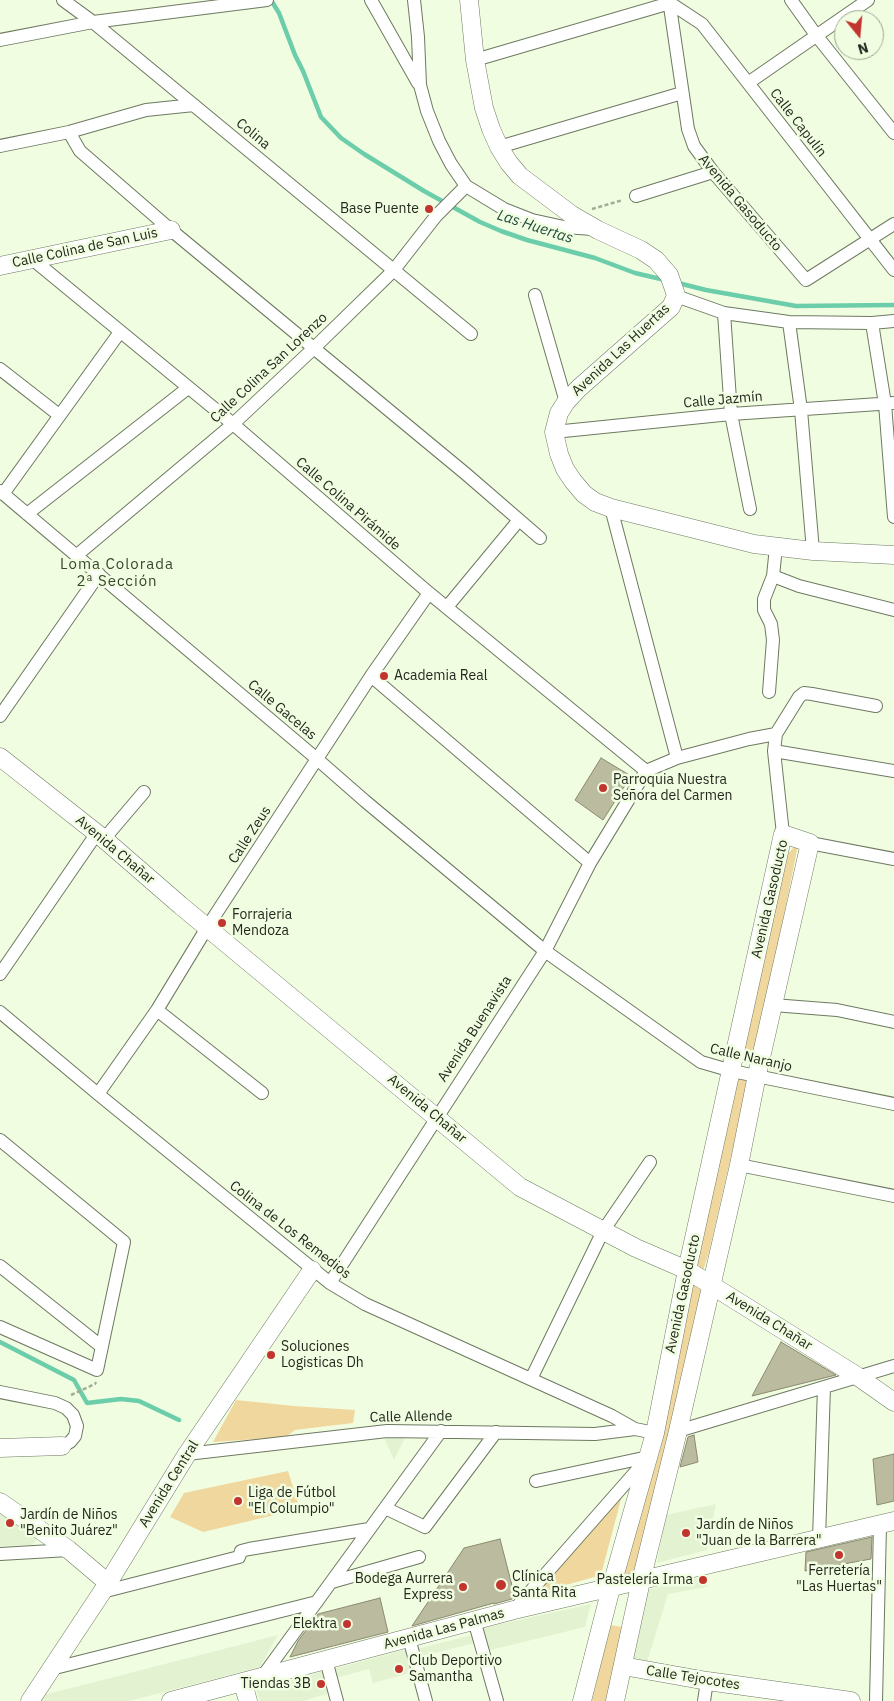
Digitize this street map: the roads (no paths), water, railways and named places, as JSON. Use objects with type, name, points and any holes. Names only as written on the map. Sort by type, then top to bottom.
[{"type":"street","name":"Colina","points":[[63,0],[93,22],[471,334]]},
{"type":"street","points":[[371,0],[420,85]]},
{"type":"street","points":[[414,0],[420,85],[427,111],[462,190],[532,220],[564,227],[598,230]]},
{"type":"street","points":[[469,0],[475,60],[484,108],[499,147],[508,163],[520,176],[572,215],[598,230],[641,250],[656,260],[673,288],[724,313],[789,322],[872,323],[894,321]]},
{"type":"street","points":[[791,0],[816,35],[894,133]]},
{"type":"street","points":[[748,82],[868,0]]},
{"type":"street","points":[[0,40],[93,22],[266,1]]},
{"type":"street","points":[[475,60],[669,1]]},
{"type":"street","name":"Calle Capulín","points":[[669,1],[702,24],[894,270]]},
{"type":"street","name":"Avenida Gasoducto","points":[[669,1],[688,129],[694,146],[713,172],[806,280],[871,239]]},
{"type":"street","points":[[499,147],[682,93]]},
{"type":"street","points":[[0,146],[68,132],[146,110],[194,105]]},
{"type":"street","points":[[68,132],[80,151],[171,230],[540,538]]},
{"type":"street","points":[[636,196],[713,172]]},
{"type":"street","name":"Calle Colina San Lorenzo","points":[[77,554],[233,424],[314,348],[393,270],[436,216],[462,190]]},
{"type":"street","points":[[871,239],[894,224]]},
{"type":"street","name":"Calle Colina de San Luis","points":[[0,266],[171,230]]},
{"type":"street","name":"Calle Colina Pirámide","points":[[31,258],[233,424],[429,593],[646,771]]},
{"type":"street","name":"Avenida Las Huertas","points":[[554,432],[559,413],[566,402],[671,307],[673,288]]},
{"type":"street","points":[[535,296],[566,402]]},
{"type":"street","points":[[724,313],[732,414],[750,509]]},
{"type":"street","points":[[789,322],[801,410],[813,551]]},
{"type":"street","points":[[872,323],[889,404],[894,517]]},
{"type":"street","points":[[1,492],[120,332]]},
{"type":"street","points":[[0,369],[59,415]]},
{"type":"street","points":[[27,514],[188,388]]},
{"type":"street","name":"Calle Jazmín","points":[[554,432],[732,414],[889,404]]},
{"type":"street","points":[[554,432],[559,454],[565,469],[573,481],[584,494],[595,502],[611,508],[754,544],[813,551],[894,555]]},
{"type":"street","name":"Calle Gacelas","points":[[1,492],[77,554],[365,801],[545,950]]},
{"type":"street","points":[[611,508],[677,758]]},
{"type":"street","points":[[447,607],[519,520]]},
{"type":"street","points":[[769,692],[773,640],[771,624],[764,610],[764,599],[773,576],[776,546]]},
{"type":"street","points":[[0,716],[99,574]]},
{"type":"street","points":[[773,576],[799,586],[894,610]]},
{"type":"street","name":"Calle Zeus","points":[[98,1094],[157,1010],[208,926],[371,676],[429,593]]},
{"type":"street","points":[[371,676],[590,864]]},
{"type":"street","points":[[783,834],[774,751],[776,734],[799,697],[804,693],[876,706]]},
{"type":"street","points":[[646,771],[677,758],[749,738],[776,734]]},
{"type":"street","points":[[774,751],[894,771]]},
{"type":"street","name":"Avenida Chañar","points":[[0,757],[100,836],[520,1187],[636,1248],[687,1270],[857,1376],[894,1402]]},
{"type":"street","name":"Avenida Buenavista","points":[[330,1283],[436,1116],[545,950],[590,864],[646,771]]},
{"type":"street","points":[[0,974],[100,836],[144,792]]},
{"type":"street","name":"Avenida Gasoducto","points":[[582,1701],[654,1433],[687,1270],[783,834],[810,843],[757,1075],[739,1165],[678,1431],[641,1581],[615,1701]]},
{"type":"street","points":[[810,843],[894,859]]},
{"type":"street","name":"Calle Naranjo","points":[[545,950],[701,1062],[732,1071],[894,1104]]},
{"type":"street","points":[[773,1005],[837,1010],[894,1022]]},
{"type":"street","points":[[157,1010],[262,1093]]},
{"type":"street","name":"Colina de Los Remedios","points":[[0,1012],[330,1283],[365,1304],[612,1416],[636,1429],[654,1433]]},
{"type":"street","points":[[0,1140],[124,1242],[97,1370],[0,1327]]},
{"type":"street","points":[[531,1379],[603,1231],[650,1162]]},
{"type":"street","points":[[739,1165],[894,1196]]},
{"type":"street","points":[[0,1266],[102,1347]]},
{"type":"street","name":"Avenida Central","points":[[30,1701],[105,1588],[187,1454],[312,1270]]},
{"type":"street","points":[[678,1431],[894,1366]]},
{"type":"street","points":[[819,1539],[824,1386]]},
{"type":"street","points":[[0,1392],[66,1408],[74,1414],[77,1426],[75,1436],[70,1442],[62,1446],[0,1448]]},
{"type":"street","name":"Calle Allende","points":[[187,1454],[387,1431],[595,1434],[636,1429]]},
{"type":"street","points":[[262,1676],[441,1431]]},
{"type":"street","points":[[385,1508],[424,1527],[496,1432]]},
{"type":"street","points":[[536,1481],[648,1457]]},
{"type":"street","points":[[514,1610],[648,1457]]},
{"type":"street","points":[[0,1502],[69,1550],[105,1588],[239,1557],[241,1551],[249,1549],[370,1529]]},
{"type":"street","points":[[876,1701],[887,1523]]},
{"type":"street","name":"Avenida Las Palmas","points":[[170,1701],[514,1610],[887,1523]]},
{"type":"street","points":[[0,1554],[69,1550]]},
{"type":"street","points":[[332,1582],[419,1557]]},
{"type":"street","points":[[51,1669],[316,1602]]},
{"type":"street","points":[[474,1620],[497,1701]]},
{"type":"street","points":[[409,1638],[426,1701]]},
{"type":"street","points":[[326,1660],[337,1701]]},
{"type":"street","name":"Calle Tejocotes","points":[[623,1666],[796,1697],[852,1701]]},
{"type":"street","points":[[704,1701],[707,1682]]},
{"type":"street","points":[[243,1683],[248,1701]]},
{"type":"waterway","name":"Las Huertas","points":[[271,0],[279,13],[321,117],[341,138],[424,191],[480,222],[527,240],[595,258],[635,273],[665,280]]},
{"type":"waterway","name":"Las Huertas","points":[[678,283],[706,290],[796,306],[894,305]]},
{"type":"waterway","points":[[0,1342],[74,1380],[87,1403],[121,1399],[139,1401],[179,1420]]},
{"type":"place","name":"Base Puente","points":[[429,209]]},
{"type":"place","name":"Academia Real","points":[[384,676]]},
{"type":"place","name":"Parroquia Nuestra Señora del Carmen","points":[[603,788]]},
{"type":"place","name":"Forrajeria Mendoza","points":[[222,923]]},
{"type":"place","name":"Soluciones Logisticas Dh","points":[[271,1355]]},
{"type":"place","name":"Liga de Fútbol \"El Columpio\"","points":[[238,1501]]},
{"type":"place","name":"Jardín de Niños \"Benito Juárez\"","points":[[10,1523]]},
{"type":"place","name":"Jardín de Niños \"Juan de la Barrera\"","points":[[686,1533]]},
{"type":"place","name":"Ferretería \"Las Huertas\"","points":[[839,1555]]},
{"type":"place","name":"Pastelería Irma","points":[[703,1580]]},
{"type":"place","name":"Clínica Santa Rita","points":[[501,1585]]},
{"type":"place","name":"Bodega Aurrera Express","points":[[463,1587]]},
{"type":"place","name":"Elektra","points":[[347,1624]]},
{"type":"place","name":"Club Deportivo Samantha","points":[[399,1669]]},
{"type":"place","name":"Tiendas 3B","points":[[321,1684]]},
{"type":"district","name":"Loma Colorada 2ª Sección","points":[[117,574]]}]
